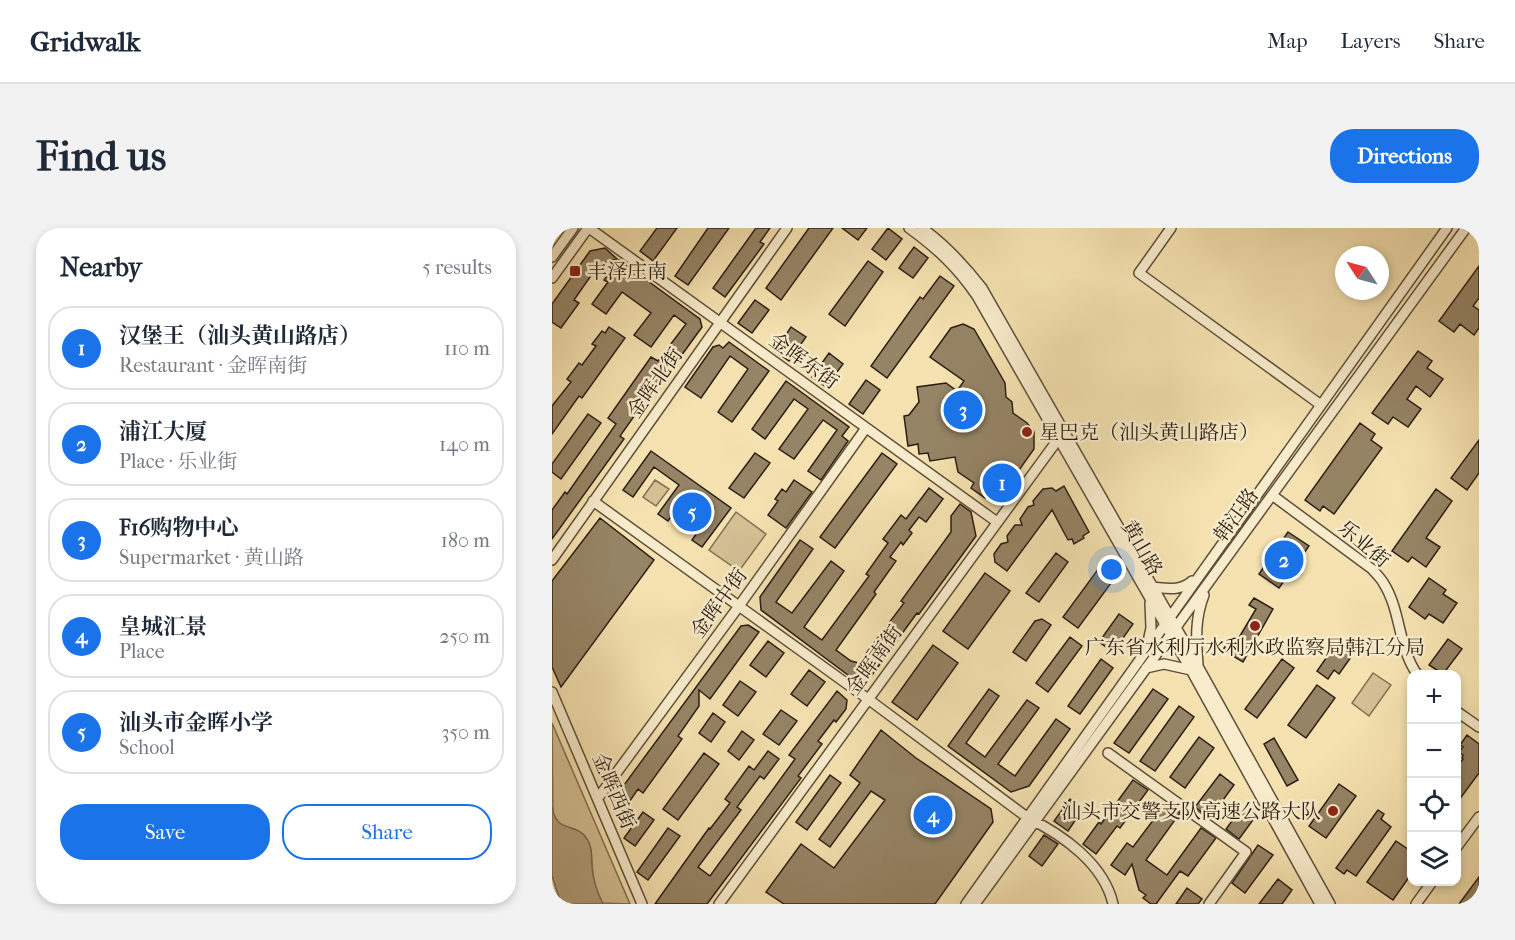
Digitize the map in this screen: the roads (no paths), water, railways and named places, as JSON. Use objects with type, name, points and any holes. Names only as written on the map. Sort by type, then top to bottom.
[{"type":"street","points":[[552,257],[573,228]]},
{"type":"street","points":[[552,278],[588,228]]},
{"type":"street","name":"金晖东街","points":[[588,228],[997,522]]},
{"type":"street","name":"金晖北街","points":[[552,560],[787,228]]},
{"type":"street","name":"黄山路","points":[[909,228],[934,246],[959,270],[977,296],[1150,590]]},
{"type":"street","name":"黄山路","points":[[922,228],[937,238],[964,264],[982,288],[1173,631],[1330,904]]},
{"type":"street","points":[[1171,228],[1139,273],[1322,405]]},
{"type":"street","name":"韩江路","points":[[975,904],[1198,575],[1447,228]]},
{"type":"street","name":"韩江路","points":[[966,904],[1209,584],[1466,228]]},
{"type":"street","name":"金晖中街","points":[[598,798],[866,428]]},
{"type":"street","name":"金晖南街","points":[[719,904],[1059,438]]},
{"type":"street","name":"乐业街","points":[[1272,495],[1372,569],[1384,584],[1391,600],[1404,647],[1414,670]]},
{"type":"street","points":[[593,501],[868,699],[1031,820],[1046,827],[1077,850],[1096,870],[1110,891],[1113,904]]},
{"type":"street","points":[[1146,650],[1151,628],[1150,590],[1177,589],[1187,585],[1198,575]]},
{"type":"street","points":[[1144,669],[1164,664],[1194,668],[1198,612],[1209,584]]},
{"type":"street","name":"黄山路","points":[[1194,668],[1320,904]]},
{"type":"street","name":"金晖西街","points":[[552,692],[642,904]]},
{"type":"street","points":[[1461,714],[1479,727]]},
{"type":"street","points":[[1108,753],[1246,852],[1209,904]]},
{"type":"street","points":[[1461,841],[1479,817]]},
{"type":"street","points":[[1416,904],[1429,886]]},
{"type":"place","name":"丰泽庄南","points":[[575,271]]},
{"type":"place","name":"F16购物中心","points":[[963,410]]},
{"type":"place","name":"星巴克（汕头黄山路店）","points":[[1027,432]]},
{"type":"place","name":"汉堡王（汕头黄山路店）","points":[[1002,483]]},
{"type":"place","name":"汕头市金晖小学","points":[[692,512]]},
{"type":"place","name":"浦江大厦","points":[[1284,560]]},
{"type":"place","name":"广东省水利厅水利水政监察局韩江分局","points":[[1255,626]]},
{"type":"place","name":"汕头市交警支队高速公路大队","points":[[1333,811]]},
{"type":"place","name":"皇城汇景","points":[[933,815]]}]
